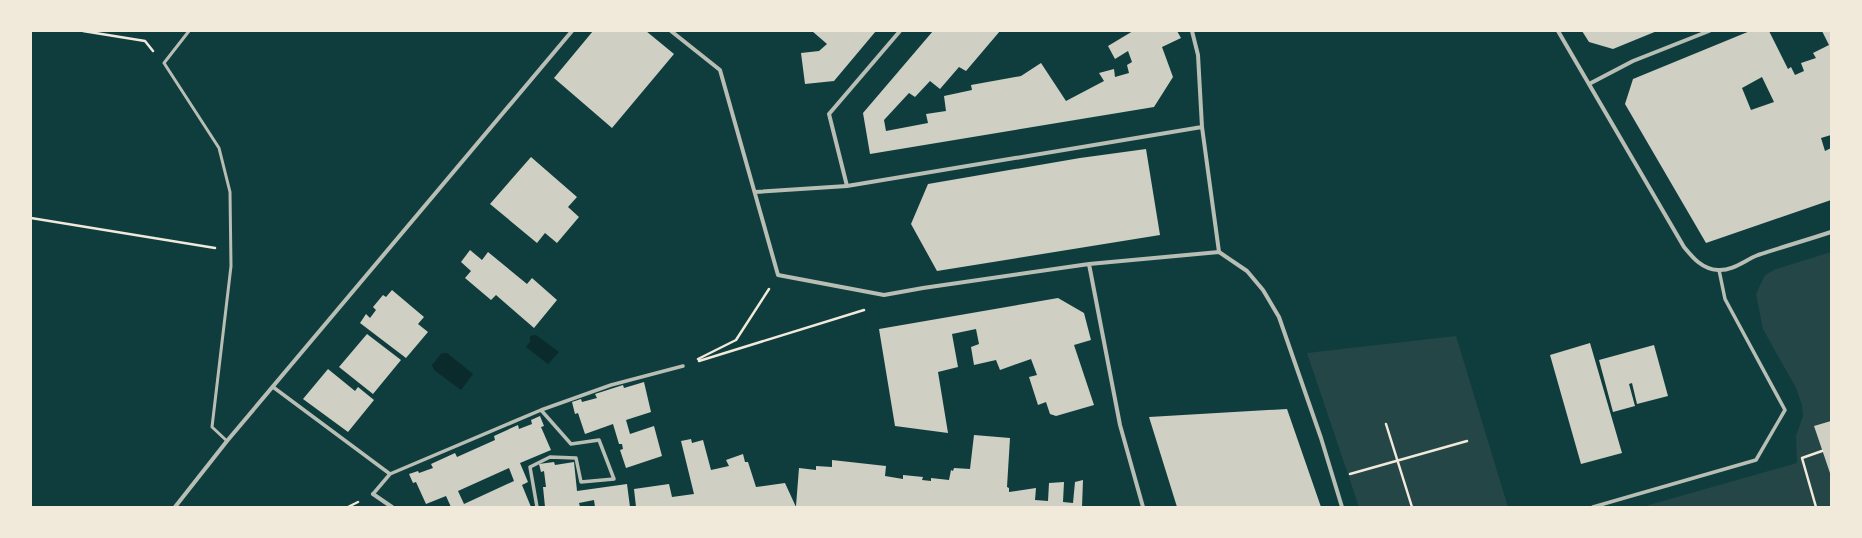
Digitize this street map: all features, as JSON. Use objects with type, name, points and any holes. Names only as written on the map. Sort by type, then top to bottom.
[{"type":"street","points":[[175,507],[227,441],[572,31]]},
{"type":"street","points":[[671,31],[720,70],[778,275],[884,295],[1089,264],[1219,252],[1247,270],[1263,290],[1279,317],[1321,438],[1342,507]]},
{"type":"street","points":[[847,186],[829,114],[900,31]]},
{"type":"street","points":[[1192,31],[1198,55],[1202,127],[1219,252]]},
{"type":"street","points":[[1558,31],[1684,247],[1694,260],[1707,268],[1719,270],[1733,267],[1757,256],[1831,232]]},
{"type":"street","points":[[1589,84],[1633,61],[1709,31]]},
{"type":"street","points":[[755,192],[847,186],[1202,127]]},
{"type":"street","points":[[1089,264],[1120,425],[1143,507]]},
{"type":"street","points":[[1593,507],[1756,460],[1785,410],[1725,299],[1719,270]]},
{"type":"street","points":[[392,507],[373,494],[390,474],[541,410],[611,385],[683,366]]},
{"type":"street","points":[[273,387],[390,474]]},
{"type":"street","points":[[537,507],[530,467],[550,457],[576,458],[581,482],[614,479],[599,440],[571,444],[541,410]]},
{"type":"lane","points":[[189,31],[164,63],[219,148],[230,192],[231,266],[212,427],[227,441]]},
{"type":"path","points":[[83,31],[145,41],[164,63]]},
{"type":"path","points":[[31,218],[231,250]]},
{"type":"path","points":[[683,366],[736,340],[778,275]]},
{"type":"path","points":[[683,366],[798,332],[866,309],[884,295]]},
{"type":"path","points":[[1386,424],[1412,507]]},
{"type":"path","points":[[1348,475],[1467,442]]},
{"type":"path","points":[[1816,507],[1802,458],[1822,451]]},
{"type":"shaded area","points":[[1831,252],[1831,507],[1642,507],[1797,463],[1796,436],[1803,416],[1802,405],[1796,388],[1763,329],[1756,294],[1765,275],[1776,269]]},
{"type":"shaded area","points":[[536,335],[559,352],[548,364],[526,347],[530,342],[530,336]]},
{"type":"shaded area","points":[[1456,336],[1508,507],[1359,507],[1307,353]]},
{"type":"shaded area","points":[[447,353],[473,374],[461,390],[434,370],[432,365],[441,354]]},
{"type":"building","points":[[593,31],[646,31],[674,54],[612,128],[554,78]]},
{"type":"building","points":[[812,31],[876,31],[834,81],[805,84],[801,53],[819,51],[827,44]]},
{"type":"building","points":[[933,31],[1000,31],[966,71],[959,67],[940,89],[930,81],[915,97],[909,93],[884,120],[886,131],[928,123],[926,114],[946,111],[944,96],[972,90],[971,85],[1021,76],[1041,63],[1066,101],[1104,81],[1099,73],[1114,69],[1115,77],[1129,73],[1127,65],[1132,62],[1128,51],[1115,59],[1108,46],[1133,31],[1177,31],[1181,38],[1162,47],[1173,77],[1154,107],[870,154],[863,113]]},
{"type":"building","points":[[1582,31],[1657,31],[1613,49],[1589,42]]},
{"type":"building","points":[[1750,31],[1769,31],[1788,69],[1791,67],[1795,75],[1804,71],[1801,63],[1816,58],[1813,53],[1829,45],[1822,31],[1831,31],[1831,135],[1821,138],[1825,151],[1831,148],[1831,200],[1706,243],[1625,104],[1633,79]],"holes":[[[1762,77],[1774,102],[1751,110],[1742,88]]]},
{"type":"building","points":[[1146,149],[1160,235],[937,271],[911,224],[928,184],[1080,158]]},
{"type":"building","points":[[531,157],[577,197],[568,207],[579,217],[557,243],[545,233],[537,243],[490,204]]},
{"type":"building","points":[[470,250],[482,260],[488,252],[527,284],[532,278],[557,300],[534,328],[496,295],[491,300],[465,278],[471,271],[461,262]]},
{"type":"building","points":[[392,290],[424,317],[418,324],[428,332],[406,358],[360,323],[366,314],[370,318],[376,310],[373,307],[383,295],[386,297]]},
{"type":"building","points":[[1058,298],[1084,313],[1091,340],[1074,345],[1094,405],[1056,416],[1050,414],[1046,402],[1038,405],[1029,377],[1037,375],[1031,359],[1000,370],[996,360],[974,365],[971,347],[979,344],[976,329],[952,334],[958,367],[938,372],[948,433],[895,426],[879,329]]},
{"type":"building","points":[[367,334],[401,360],[373,394],[339,367]]},
{"type":"building","points":[[1590,343],[1622,453],[1581,464],[1550,355]]},
{"type":"building","points":[[1654,345],[1668,396],[1637,404],[1632,383],[1629,384],[1635,406],[1613,412],[1599,360]]},
{"type":"building","points":[[328,369],[355,391],[358,387],[374,400],[348,432],[303,399]]},
{"type":"building","points":[[644,382],[651,412],[626,420],[630,434],[654,426],[662,456],[626,468],[620,450],[623,449],[622,444],[619,444],[613,424],[585,434],[578,413],[575,414],[572,402],[581,399],[582,402],[597,398],[595,394],[623,385],[624,388]]},
{"type":"building","points":[[1287,409],[1321,507],[1177,507],[1149,417]]},
{"type":"building","points":[[540,416],[544,426],[541,427],[551,450],[520,463],[528,482],[522,485],[531,507],[451,507],[446,496],[426,504],[416,482],[413,483],[409,474],[418,471],[419,473],[433,468],[431,464],[455,453],[457,457],[495,440],[494,436],[518,425],[519,429],[532,424],[531,420]],"holes":[[[509,468],[514,481],[464,504],[458,491]]]},
{"type":"building","points":[[1831,421],[1831,476],[1814,426]]},
{"type":"building","points":[[974,435],[1010,438],[1007,487],[1009,488],[1009,492],[1036,488],[1035,500],[1048,501],[1049,483],[1064,482],[1063,502],[1073,503],[1075,482],[1083,480],[1082,507],[796,506],[799,468],[816,470],[816,466],[832,467],[832,460],[886,466],[885,476],[903,479],[903,475],[923,477],[922,480],[931,481],[931,478],[949,480],[951,470],[953,471],[954,468],[970,469]]},
{"type":"building","points":[[691,439],[692,443],[703,440],[711,470],[729,466],[726,460],[743,454],[745,462],[748,462],[756,487],[785,483],[796,507],[636,507],[634,489],[669,484],[672,497],[694,494],[681,441]]},
{"type":"building","points":[[554,462],[555,465],[574,462],[577,491],[627,484],[630,507],[595,507],[594,500],[579,503],[580,507],[545,507],[543,487],[546,487],[544,471],[541,472],[539,464]]}]
